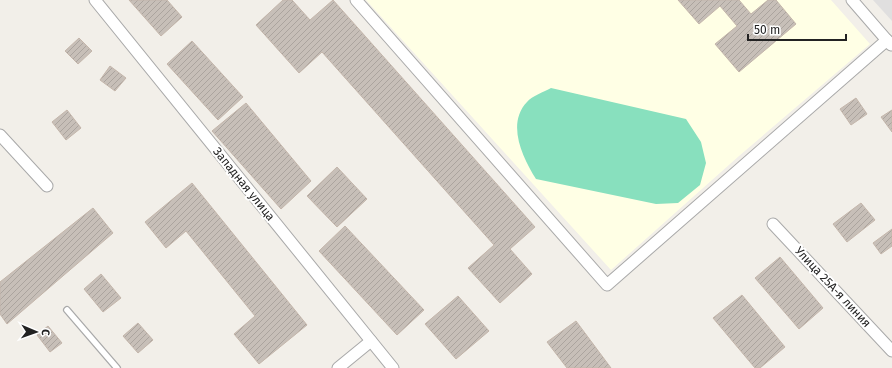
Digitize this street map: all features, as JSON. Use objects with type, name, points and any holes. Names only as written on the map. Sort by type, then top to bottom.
[{"type":"street","name":"Западная улица","points":[[95,0],[393,368]]},
{"type":"street","points":[[356,0],[607,285],[890,43],[852,0]]},
{"type":"street","points":[[0,135],[47,186]]},
{"type":"street","name":"Улица 25А-я линия","points":[[774,224],[892,351]]},
{"type":"street","points":[[338,368],[371,341]]},
{"type":"lane","points":[[67,310],[117,368]]},
{"type":"shaded area","points":[[366,0],[831,0],[870,44],[739,156],[611,270]]},
{"type":"shaded area","points":[[873,0],[892,0],[892,21]]},
{"type":"green space","points":[[551,88],[686,119],[701,142],[706,163],[700,185],[678,203],[656,204],[536,179],[522,151],[517,130],[518,120],[521,111],[529,100]]},
{"type":"building","points":[[129,0],[167,0],[182,17],[161,36]]},
{"type":"building","points":[[283,0],[292,0],[310,20],[333,0],[535,227],[510,249],[532,274],[500,303],[468,268],[494,245],[322,52],[299,73],[256,25]]},
{"type":"building","points":[[678,0],[739,0],[751,14],[768,0],[776,0],[796,24],[739,72],[715,44],[737,26],[720,6],[699,24]]},
{"type":"building","points":[[79,38],[92,51],[78,64],[65,51]]},
{"type":"building","points":[[192,41],[243,97],[218,120],[167,64]]},
{"type":"building","points":[[110,66],[126,78],[115,91],[100,80]]},
{"type":"building","points":[[856,98],[867,114],[851,125],[840,109]]},
{"type":"building","points":[[246,103],[311,181],[281,209],[212,131]]},
{"type":"building","points":[[67,110],[81,128],[66,140],[52,122]]},
{"type":"building","points":[[892,110],[892,132],[881,117]]},
{"type":"building","points":[[337,167],[367,199],[337,227],[307,196]]},
{"type":"building","points":[[192,183],[307,325],[259,364],[234,334],[255,316],[186,231],[166,248],[145,222]]},
{"type":"building","points":[[861,203],[875,220],[847,242],[833,224]]},
{"type":"building","points":[[93,208],[113,233],[7,324],[0,314],[0,282]]},
{"type":"building","points":[[345,226],[424,310],[397,335],[319,251]]},
{"type":"building","points":[[892,229],[892,246],[881,254],[873,243]]},
{"type":"building","points":[[780,257],[823,308],[799,329],[755,278]]},
{"type":"building","points":[[101,274],[121,298],[103,312],[84,289]]},
{"type":"building","points":[[742,295],[785,347],[760,368],[755,368],[713,318]]},
{"type":"building","points":[[458,296],[489,331],[456,359],[425,324]]},
{"type":"building","points":[[576,321],[611,368],[567,368],[547,342]]},
{"type":"building","points":[[138,323],[153,340],[138,353],[123,336]]},
{"type":"building","points":[[48,326],[62,343],[50,352],[37,335]]}]
